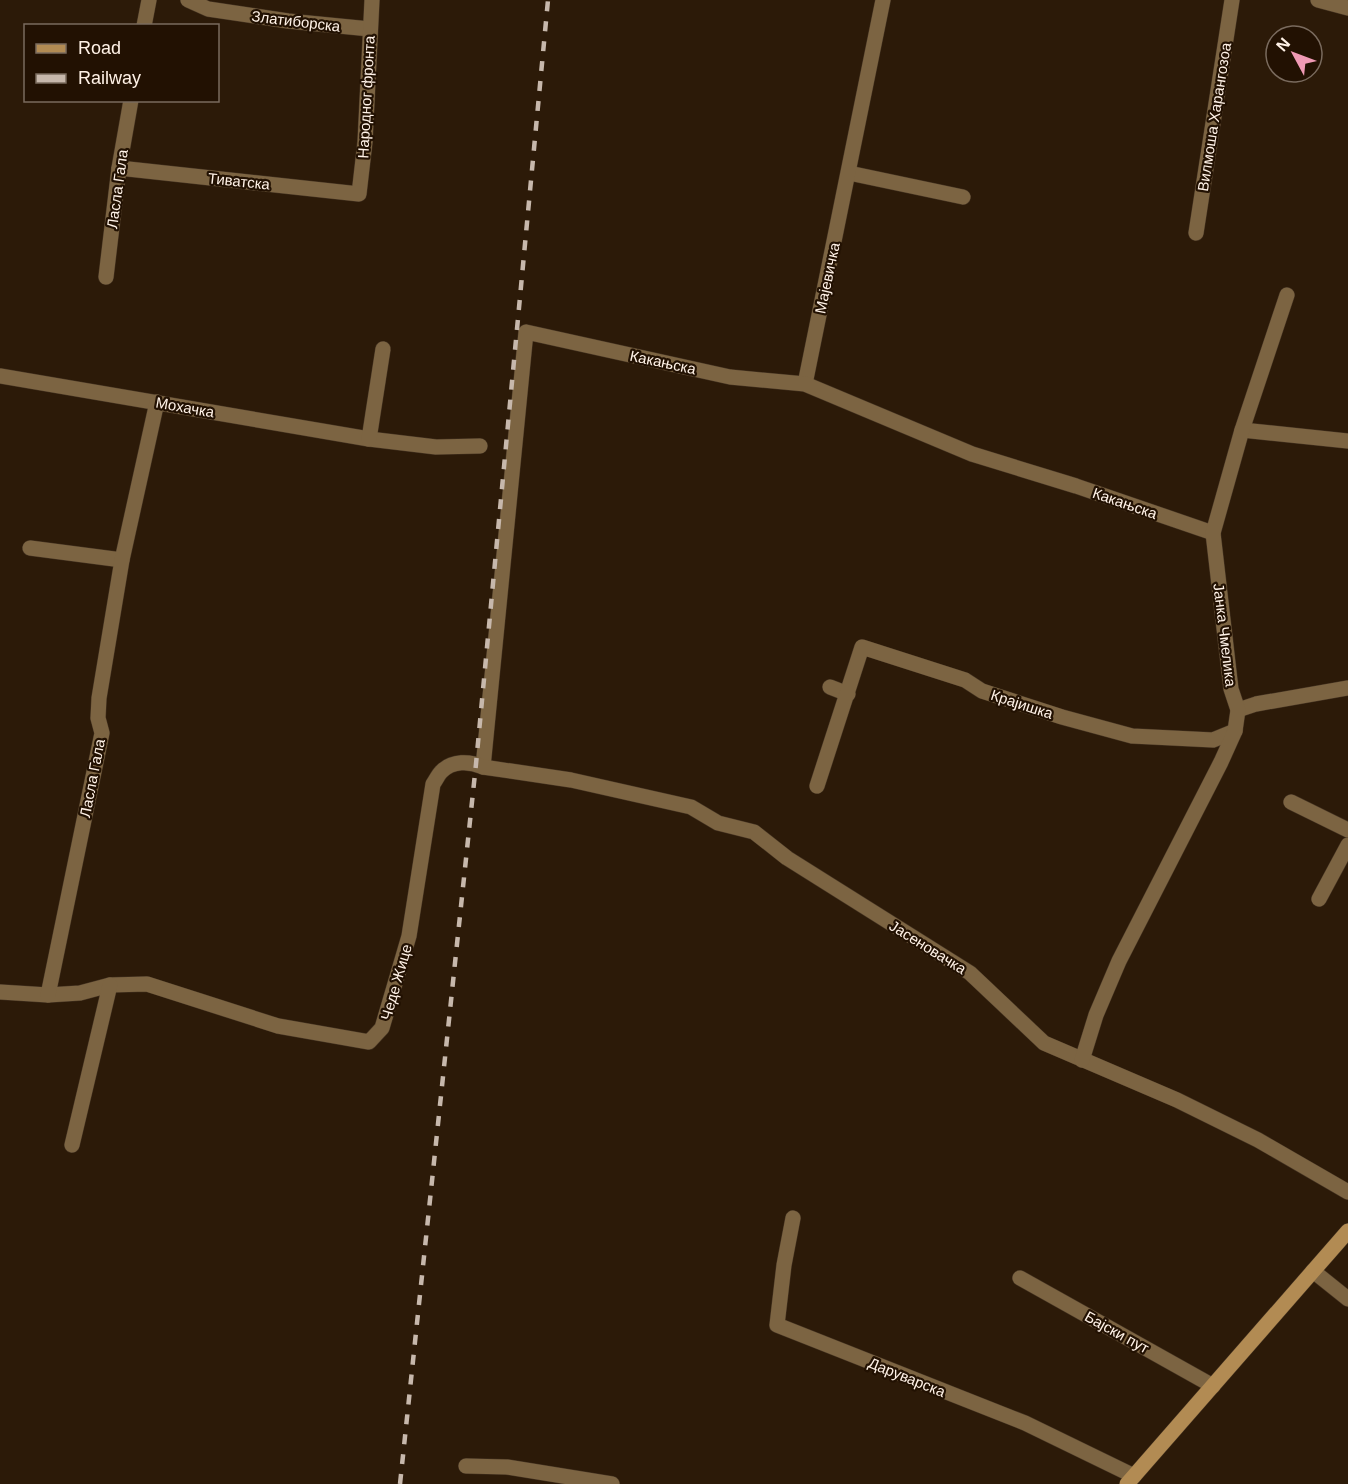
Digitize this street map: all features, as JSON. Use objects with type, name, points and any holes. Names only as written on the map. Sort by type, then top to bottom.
[{"type":"street","points":[[144,24],[148,0]]},
{"type":"street","name":"Златиборска","points":[[188,0],[208,9],[288,21],[370,29]]},
{"type":"street","name":"Народног фронта","points":[[360,194],[372,0]]},
{"type":"street","name":"Мајевичка","points":[[805,384],[883,0]]},
{"type":"street","name":"Вилмоша Харангозоа","points":[[1196,234],[1232,0]]},
{"type":"street","points":[[1318,0],[1348,8]]},
{"type":"street","name":"Ласла Гала","points":[[106,277],[119,168],[131,102]]},
{"type":"street","name":"Тиватска","points":[[119,168],[360,194]]},
{"type":"street","points":[[849,173],[963,197]]},
{"type":"street","name":"Јанка Чмелика","points":[[1082,1060],[1096,1015],[1119,961],[1216,772],[1234,731],[1238,710],[1231,689],[1212,533],[1242,430],[1287,295]]},
{"type":"street","name":"Какањска","points":[[483,767],[526,332],[730,377],[805,384],[972,454],[1076,486],[1212,533]]},
{"type":"street","points":[[369,439],[383,349]]},
{"type":"street","name":"Мохачка","points":[[0,376],[369,439],[436,447],[480,446]]},
{"type":"street","name":"Ласла Гала","points":[[48,995],[102,733],[98,718],[99,698],[122,560],[157,402]]},
{"type":"street","points":[[1242,430],[1348,441]]},
{"type":"street","points":[[30,548],[122,560]]},
{"type":"street","name":"Крајишка","points":[[817,786],[862,646],[965,680],[982,691],[1062,717],[1132,736],[1214,740],[1234,731]]},
{"type":"street","points":[[830,687],[848,694]]},
{"type":"street","points":[[1238,710],[1256,704],[1348,688]]},
{"type":"street","name":"Чеде Жице","points":[[0,992],[48,995],[80,993],[110,985],[147,984],[278,1026],[369,1042],[382,1028],[409,936],[433,784],[442,771],[452,765],[463,762],[483,767]]},
{"type":"street","name":"Јасеновачка","points":[[483,767],[571,780],[691,807],[718,823],[754,832],[787,858],[970,973],[1044,1043],[1177,1100],[1258,1140],[1348,1192]]},
{"type":"street","points":[[1291,802],[1348,830]]},
{"type":"street","points":[[1318,899],[1348,845]]},
{"type":"street","points":[[72,1145],[110,985]]},
{"type":"street","name":"Даруварска","points":[[793,1218],[784,1265],[777,1325],[1024,1424],[1130,1480]]},
{"type":"street","points":[[1130,1480],[1348,1231]]},
{"type":"street","points":[[1313,1270],[1348,1299]]},
{"type":"street","name":"Бајски пут","points":[[1020,1278],[1213,1386]]},
{"type":"street","points":[[466,1466],[507,1467],[612,1484]]},
{"type":"railway","points":[[400,1484],[476,764],[548,0]]}]
